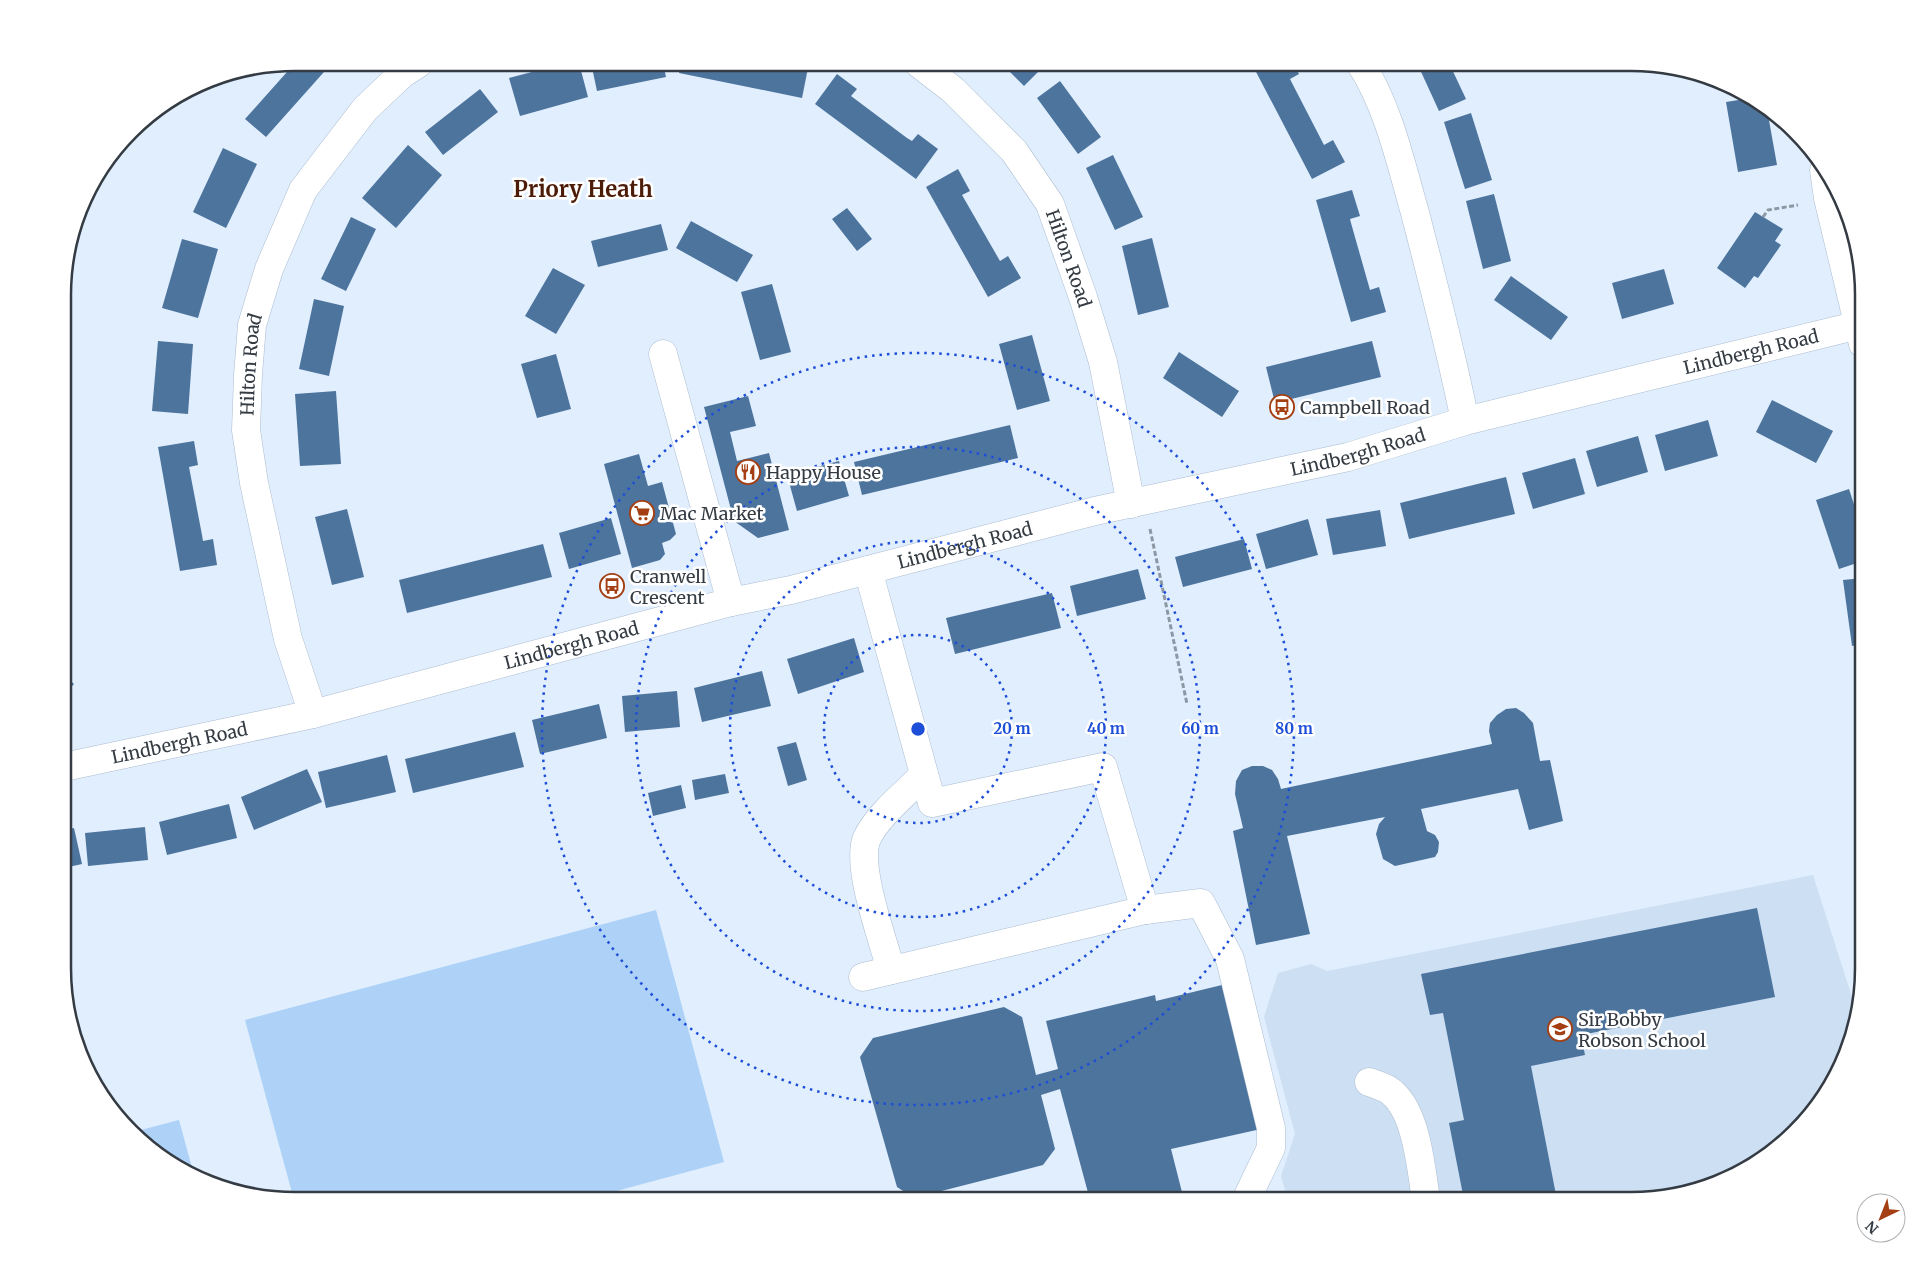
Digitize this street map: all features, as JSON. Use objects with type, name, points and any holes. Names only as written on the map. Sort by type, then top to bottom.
[{"type":"street","name":"Hilton Road","points":[[313,714],[288,638],[254,483],[246,430],[252,324],[269,269],[302,190],[365,109],[406,71]]},
{"type":"street","name":"Hilton Road","points":[[930,71],[954,90],[1014,151],[1050,204],[1083,297],[1103,362],[1138,503]]},
{"type":"street","points":[[1366,71],[1372,80],[1399,156],[1450,346],[1465,421]]},
{"type":"street","points":[[1826,185],[1855,307]]},
{"type":"street","name":"Lindbergh Road","points":[[71,766],[313,714],[731,602],[791,590],[1095,511],[1348,457],[1465,421],[1855,332]]},
{"type":"street","points":[[663,354],[731,602]]},
{"type":"street","points":[[868,570],[932,803],[1103,767],[1145,910]]},
{"type":"street","points":[[891,970],[866,881],[863,853],[867,839],[879,821],[924,775]]},
{"type":"street","points":[[863,976],[1145,910],[1201,903],[1230,959],[1271,1128],[1270,1148],[1250,1192]]},
{"type":"street","points":[[1369,1082],[1388,1090],[1403,1105],[1414,1131],[1425,1192]]},
{"type":"path","points":[[1763,216],[1768,210],[1828,198]]},
{"type":"path","points":[[1138,503],[1187,704]]},
{"type":"shaded area","name":"Sir Bobby Robson School","points":[[1813,875],[1853,999],[1843,1040],[1832,1067],[1817,1092],[1799,1115],[1778,1136],[1755,1154],[1730,1169],[1703,1180],[1660,1190],[1631,1192],[1286,1192],[1281,1176],[1295,1134],[1264,1017],[1278,973],[1311,964],[1327,971]]},
{"type":"shaded area","points":[[656,910],[724,1162],[613,1192],[292,1192],[245,1020]]},
{"type":"shaded area","points":[[179,1120],[192,1167],[171,1154],[141,1130]]},
{"type":"building","points":[[325,71],[266,137],[245,119],[287,72]]},
{"type":"building","points":[[536,71],[581,71],[588,97],[520,116],[509,78]]},
{"type":"building","points":[[593,71],[665,71],[666,77],[597,91]]},
{"type":"building","points":[[679,71],[807,71],[802,98],[679,73]]},
{"type":"building","points":[[1009,71],[1039,71],[1024,86]]},
{"type":"building","points":[[1256,71],[1297,71],[1299,74],[1290,79],[1324,145],[1333,140],[1345,162],[1312,179]]},
{"type":"building","points":[[1421,71],[1453,71],[1466,99],[1439,111]]},
{"type":"building","points":[[837,74],[857,89],[851,96],[907,138],[912,141],[918,134],[938,149],[916,179],[815,104]]},
{"type":"building","points":[[1060,81],[1101,137],[1078,154],[1037,98]]},
{"type":"building","points":[[480,89],[498,112],[443,155],[425,132]]},
{"type":"building","points":[[1741,100],[1769,120],[1777,165],[1738,172],[1726,102]]},
{"type":"building","points":[[1471,113],[1492,180],[1465,189],[1444,122]]},
{"type":"building","points":[[408,145],[442,175],[396,228],[362,198]]},
{"type":"building","points":[[223,148],[257,164],[226,228],[193,212]]},
{"type":"building","points":[[1113,155],[1143,217],[1115,230],[1086,168]]},
{"type":"building","points":[[958,169],[970,191],[962,195],[1000,261],[1008,256],[1021,278],[988,297],[926,187]]},
{"type":"building","points":[[1352,190],[1360,216],[1350,219],[1351,223],[1370,290],[1379,287],[1386,312],[1351,322],[1316,200]]},
{"type":"building","points":[[1494,194],[1511,261],[1483,269],[1466,201]]},
{"type":"building","points":[[847,208],[872,239],[857,251],[832,219]]},
{"type":"building","points":[[1755,212],[1783,229],[1775,241],[1781,245],[1758,278],[1754,276],[1745,288],[1717,268]]},
{"type":"building","points":[[351,217],[376,229],[346,291],[321,279]]},
{"type":"building","points":[[691,221],[753,255],[737,282],[676,248]]},
{"type":"building","points":[[661,224],[668,250],[598,267],[591,241]]},
{"type":"building","points":[[1152,238],[1169,307],[1138,315],[1122,246]]},
{"type":"building","points":[[182,239],[218,249],[198,318],[162,308]]},
{"type":"building","points":[[553,268],[585,285],[556,334],[525,316]]},
{"type":"building","points":[[1664,269],[1674,304],[1622,319],[1612,283]]},
{"type":"building","points":[[1511,276],[1568,317],[1551,340],[1494,300]]},
{"type":"building","points":[[772,284],[791,352],[760,360],[741,292]]},
{"type":"building","points":[[314,299],[344,306],[329,376],[299,369]]},
{"type":"building","points":[[1032,335],[1050,401],[1017,410],[999,344]]},
{"type":"building","points":[[158,341],[193,344],[188,414],[152,411]]},
{"type":"building","points":[[1372,341],[1381,377],[1275,403],[1266,367]]},
{"type":"building","points":[[1179,352],[1239,391],[1222,417],[1163,378]]},
{"type":"building","points":[[556,354],[571,409],[537,418],[521,364]]},
{"type":"building","points":[[336,391],[341,464],[300,466],[295,394]]},
{"type":"building","points":[[748,396],[756,426],[730,432],[737,461],[769,453],[789,530],[758,538],[734,521],[704,407]]},
{"type":"building","points":[[1772,400],[1833,431],[1816,463],[1756,432]]},
{"type":"building","points":[[1708,420],[1718,456],[1665,471],[1655,435]]},
{"type":"building","points":[[1010,425],[1018,458],[862,495],[854,462]]},
{"type":"building","points":[[1638,436],[1648,472],[1597,487],[1586,451]]},
{"type":"building","points":[[194,441],[198,465],[189,467],[203,541],[213,539],[217,565],[180,571],[158,447]]},
{"type":"building","points":[[639,454],[648,486],[662,482],[676,534],[670,540],[662,543],[665,554],[660,560],[632,568],[604,464]]},
{"type":"building","points":[[1575,458],[1585,494],[1533,509],[1522,473]]},
{"type":"building","points":[[839,461],[849,496],[797,511],[787,475]]},
{"type":"building","points":[[1506,477],[1515,514],[1409,539],[1400,503]]},
{"type":"building","points":[[1849,489],[1855,507],[1855,564],[1839,569],[1816,500]]},
{"type":"building","points":[[347,509],[364,577],[332,585],[315,517]]},
{"type":"building","points":[[1380,510],[1386,546],[1333,555],[1326,519]]},
{"type":"building","points":[[611,518],[621,554],[569,569],[559,533]]},
{"type":"building","points":[[1308,519],[1318,555],[1266,569],[1256,534]]},
{"type":"building","points":[[1244,539],[1252,569],[1183,587],[1175,557]]},
{"type":"building","points":[[543,544],[552,577],[407,613],[399,580]]},
{"type":"building","points":[[1138,569],[1146,599],[1077,616],[1070,586]]},
{"type":"building","points":[[1855,579],[1855,645],[1852,646],[1843,580]]},
{"type":"building","points":[[1052,593],[1061,628],[955,654],[946,618]]},
{"type":"building","points":[[854,638],[864,672],[798,694],[787,659]]},
{"type":"building","points":[[762,671],[771,706],[702,722],[694,688]]},
{"type":"building","points":[[677,691],[680,727],[625,732],[622,696]]},
{"type":"building","points":[[599,704],[607,738],[540,754],[532,720]]},
{"type":"building","points":[[1516,708],[1524,713],[1533,723],[1540,761],[1550,760],[1563,821],[1529,830],[1518,789],[1421,809],[1427,831],[1435,835],[1439,842],[1438,852],[1435,857],[1395,866],[1383,859],[1376,834],[1379,824],[1385,817],[1287,836],[1310,934],[1256,945],[1233,831],[1243,828],[1235,794],[1236,781],[1242,770],[1252,766],[1263,766],[1272,770],[1278,779],[1281,789],[1492,744],[1489,731],[1490,723],[1506,709]]},
{"type":"building","points":[[515,732],[524,767],[413,793],[405,759]]},
{"type":"building","points":[[796,742],[807,780],[788,786],[777,747]]},
{"type":"building","points":[[387,755],[396,792],[326,808],[318,772]]},
{"type":"building","points":[[307,769],[322,802],[254,830],[241,797]]},
{"type":"building","points":[[725,774],[729,793],[695,800],[692,780]]},
{"type":"building","points":[[681,785],[686,808],[653,816],[648,793]]},
{"type":"building","points":[[229,804],[237,838],[167,855],[159,822]]},
{"type":"building","points":[[145,827],[148,860],[88,866],[85,833]]},
{"type":"building","points":[[74,828],[82,864],[71,866],[71,829]]},
{"type":"building","points":[[1757,908],[1775,997],[1581,1035],[1585,1055],[1531,1066],[1555,1192],[1462,1192],[1449,1123],[1464,1120],[1443,1013],[1430,1015],[1421,974]]},
{"type":"building","points":[[1226,984],[1261,1129],[1171,1149],[1182,1192],[1088,1192],[1060,1089],[1041,1095],[1055,1149],[1043,1165],[937,1192],[905,1192],[897,1187],[860,1057],[873,1038],[1004,1007],[1022,1017],[1036,1075],[1058,1069],[1046,1021],[1155,995],[1156,1001]]},
{"type":"place","name":"Campbell Road","points":[[1282,407]]},
{"type":"place","name":"Happy House","points":[[748,472]]},
{"type":"place","name":"Mac Market","points":[[642,513]]},
{"type":"place","name":"Cranwell Crescent","points":[[612,586]]},
{"type":"place","name":"Sir Bobby Robson School","points":[[1560,1029]]},
{"type":"district","name":"Priory Heath","points":[[583,189]]}]
